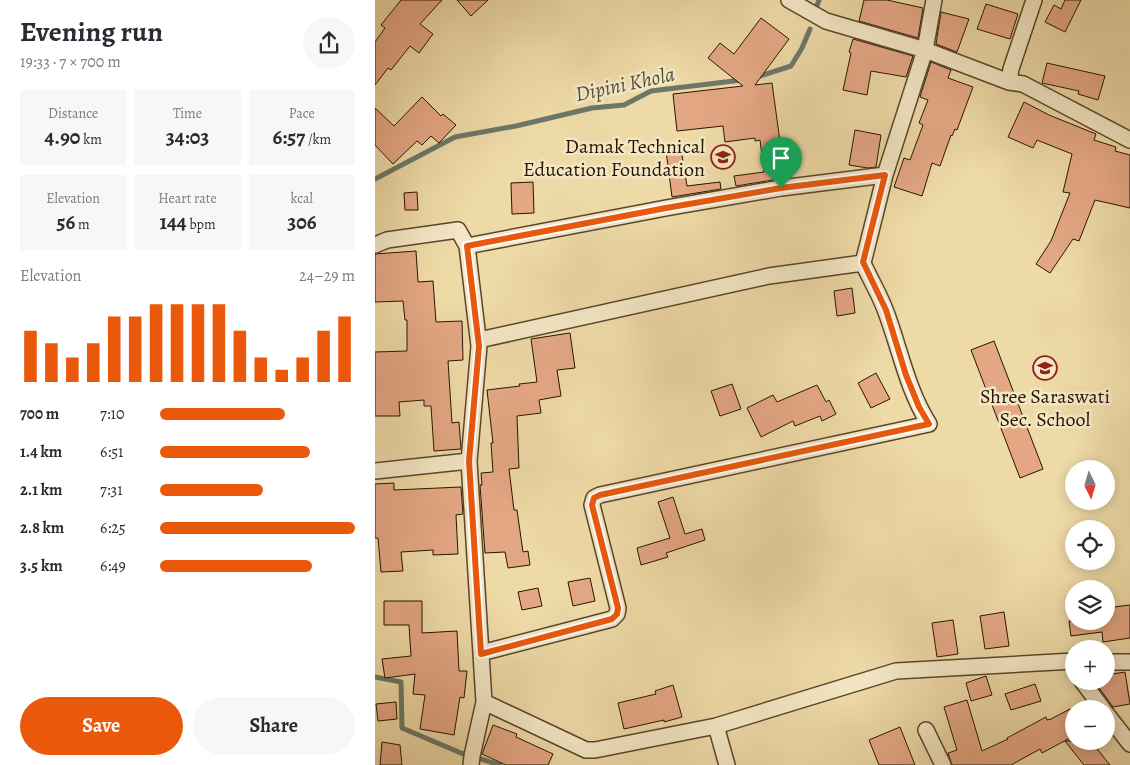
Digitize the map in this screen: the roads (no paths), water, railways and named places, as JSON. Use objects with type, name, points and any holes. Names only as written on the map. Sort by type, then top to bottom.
[{"type":"street","points":[[789,0],[825,21],[925,50],[1009,82],[1023,84],[1130,140]]},
{"type":"street","points":[[481,654],[612,619],[617,614],[615,590],[592,505],[594,498],[600,495],[929,424],[919,407],[906,375],[886,310],[863,262],[885,175],[925,50],[934,0]]},
{"type":"street","points":[[1009,82],[1011,69],[1034,0]]},
{"type":"street","points":[[467,246],[752,193],[885,175]]},
{"type":"street","points":[[375,245],[387,240],[458,230],[467,246],[479,340],[469,461],[484,702],[471,756],[471,765]]},
{"type":"street","points":[[479,340],[769,276],[863,262]]},
{"type":"street","points":[[375,471],[469,461]]},
{"type":"street","points":[[1115,662],[1130,662]]},
{"type":"street","points":[[484,702],[586,750],[716,726],[896,671],[1065,664]]},
{"type":"street","points":[[1115,725],[1130,744]]},
{"type":"street","points":[[716,726],[727,765]]},
{"type":"street","points":[[926,730],[943,765]]},
{"type":"waterway","points":[[816,8],[819,0]]},
{"type":"waterway","name":"Dipini Khola","points":[[757,77],[791,66],[802,48],[810,29]]},
{"type":"waterway","name":"Dipini Khola","points":[[375,179],[455,137],[516,126],[592,108],[624,105],[651,91],[742,80]]},
{"type":"waterway","name":"Dipini Khola","points":[[375,677],[401,682],[402,728],[461,753],[500,765]]},
{"type":"place","name":"Damak Technical Education Foundation","points":[[723,157]]},
{"type":"place","name":"Shree Saraswati Sec. School","points":[[1045,368]]}]
